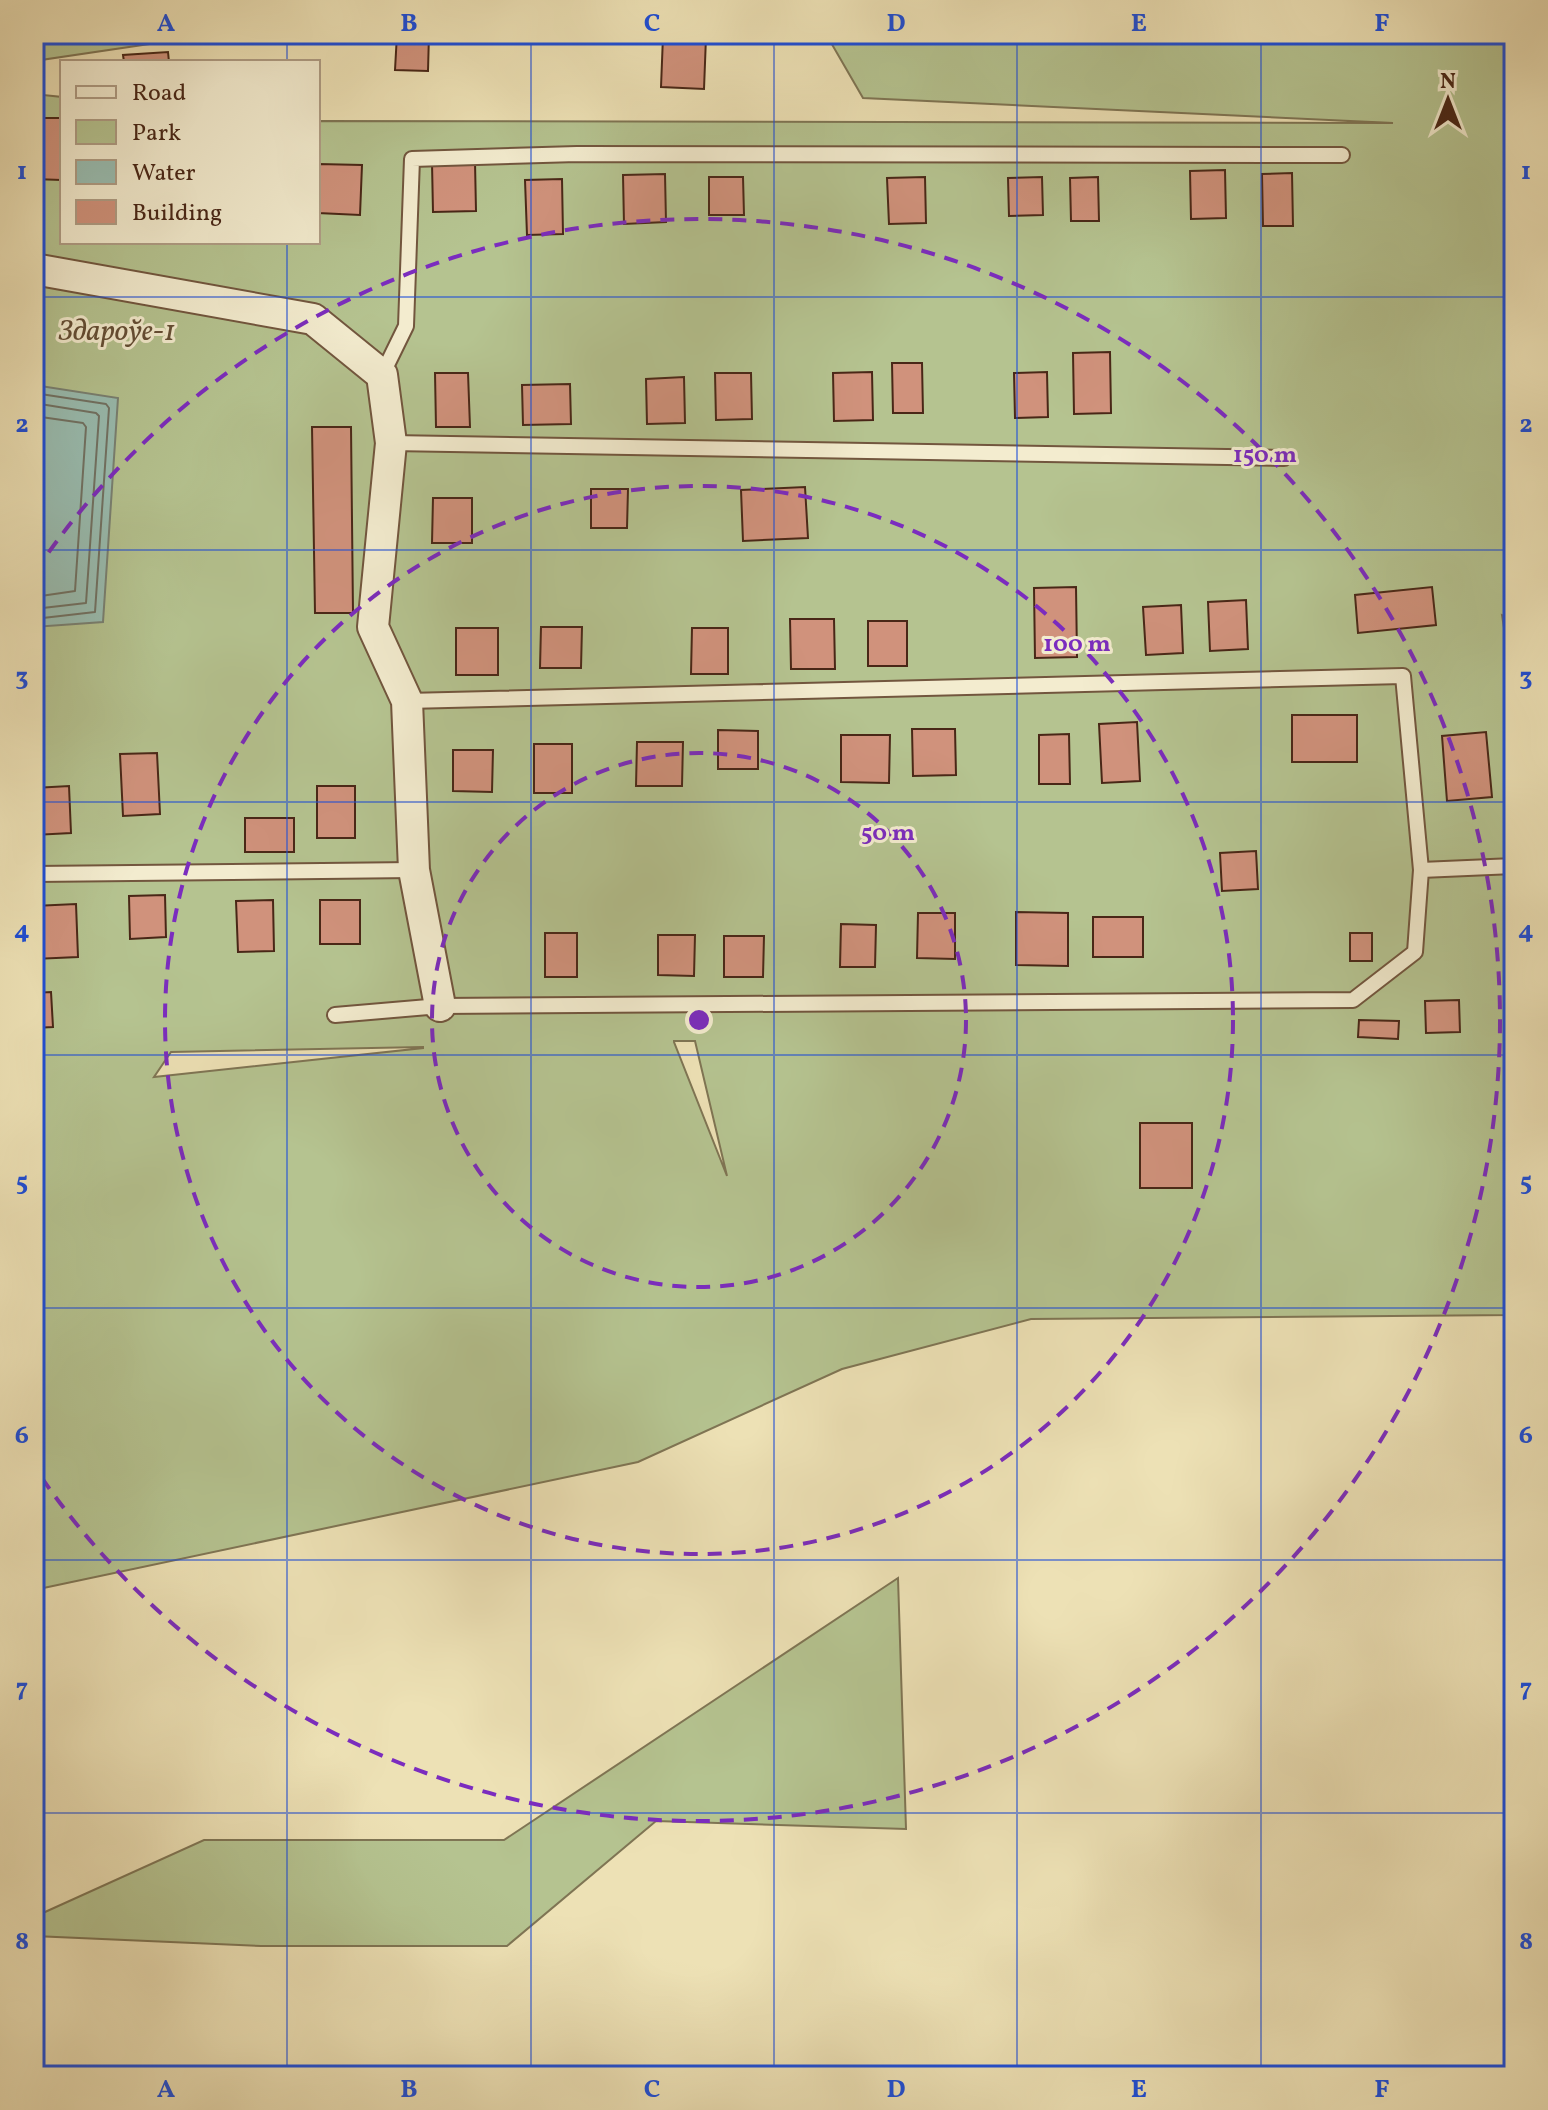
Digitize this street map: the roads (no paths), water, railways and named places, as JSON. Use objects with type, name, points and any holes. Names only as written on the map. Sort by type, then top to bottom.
[{"type":"street","points":[[34,269],[313,319],[382,375],[391,443],[373,627],[407,701],[414,870],[440,1006]]},
{"type":"lane","points":[[382,375],[406,326],[412,159],[577,154],[1342,155]]},
{"type":"lane","points":[[391,443],[1284,458]]},
{"type":"lane","points":[[335,1015],[440,1006],[1353,1000],[1415,952],[1421,870],[1403,676],[407,701]]},
{"type":"lane","points":[[1421,870],[1514,866]]},
{"type":"lane","points":[[34,874],[414,870]]},
{"type":"water","points":[[34,385],[118,398],[103,622],[34,627]]},
{"type":"park label","name":"Здароўе-1","points":[[117,330]]}]
